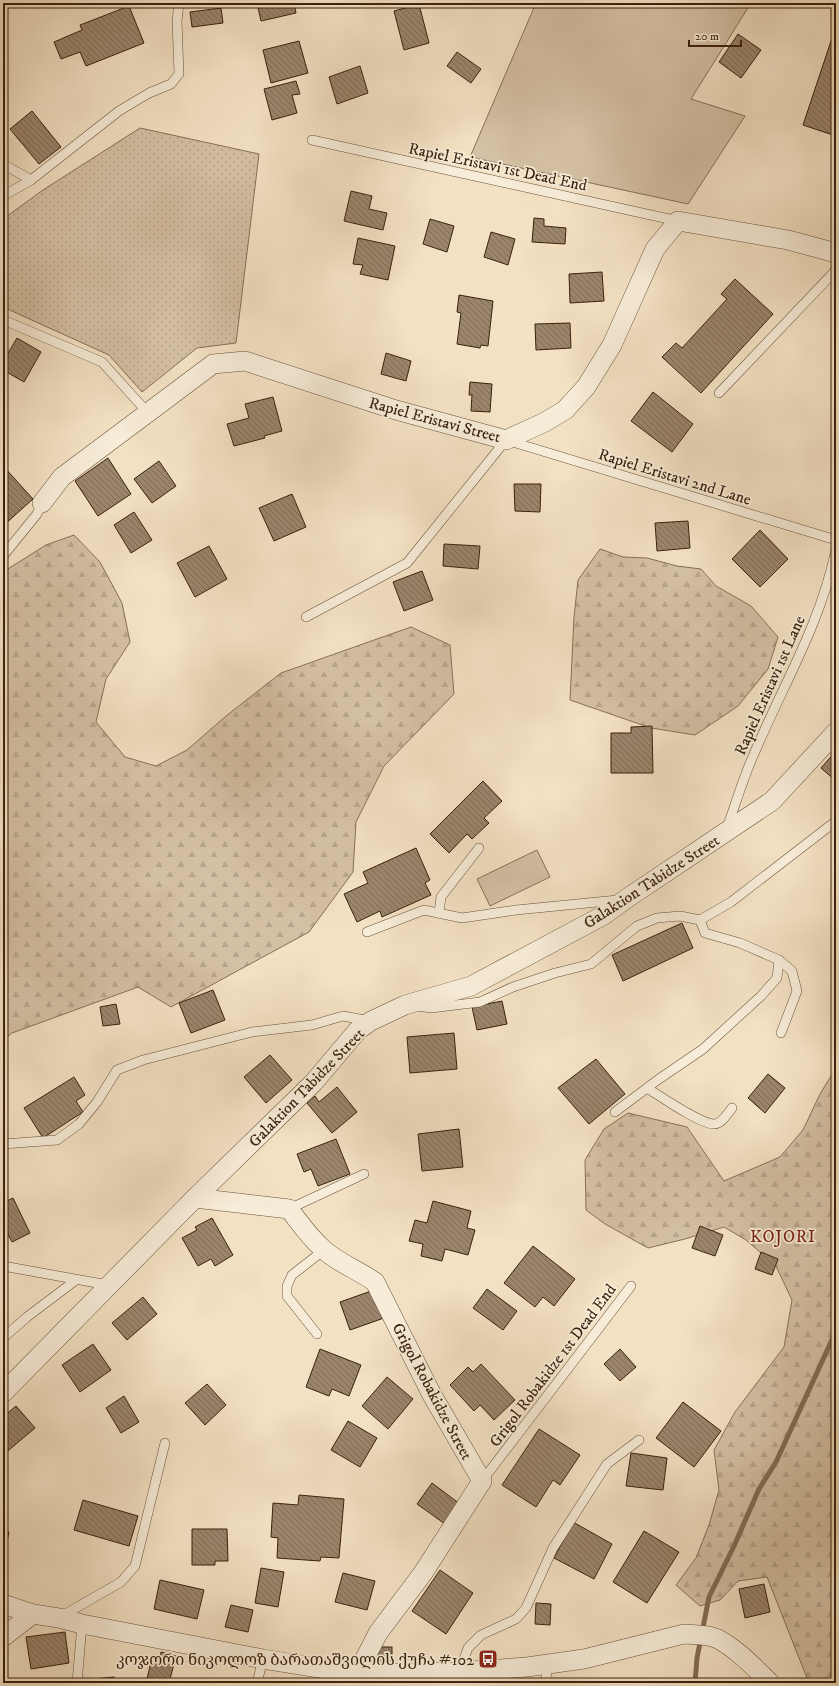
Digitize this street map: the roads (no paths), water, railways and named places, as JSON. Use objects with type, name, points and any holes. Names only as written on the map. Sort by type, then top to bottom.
[{"type":"street","points":[[678,221],[788,240],[836,252]]},
{"type":"street","name":"Rapiel Eristavi Street","points":[[42,503],[62,477],[213,364],[245,361],[396,410],[506,440],[545,422],[565,410],[586,387],[612,345],[655,249],[678,221]]},
{"type":"street","name":"Galaktion Tabidze Street","points":[[3,1393],[195,1198],[314,1082],[358,1030],[371,1021],[405,1005],[471,986],[604,915],[772,801],[836,732]]},
{"type":"street","points":[[195,1198],[289,1209]]},
{"type":"street","name":"Grigol Robakidze Street","points":[[289,1209],[310,1237],[324,1250],[375,1282],[432,1395],[482,1481]]},
{"type":"street","points":[[357,1674],[378,1633],[423,1573],[482,1481]]},
{"type":"street","points":[[3,1604],[33,1614],[59,1618],[82,1624],[263,1659],[357,1674],[459,1672],[584,1660],[684,1634],[701,1635],[717,1639],[748,1660],[770,1683]]},
{"type":"street","points":[[3,1637],[33,1614]]},
{"type":"lane","points":[[3,196],[31,180],[119,111],[148,93],[171,84],[178,74],[177,21],[179,3]]},
{"type":"lane","name":"Rapiel Eristavi 1st Dead End","points":[[312,140],[678,221]]},
{"type":"lane","points":[[3,164],[31,180]]},
{"type":"lane","points":[[718,393],[836,270]]},
{"type":"lane","points":[[3,322],[8,322],[102,362],[148,413]]},
{"type":"lane","points":[[306,617],[407,563],[506,440]]},
{"type":"lane","name":"Rapiel Eristavi 2nd Lane","points":[[506,440],[836,540]]},
{"type":"lane","points":[[3,556],[37,514],[42,503]]},
{"type":"lane","name":"Rapiel Eristavi 1st Lane","points":[[725,832],[753,754],[814,625],[831,571],[836,549]]},
{"type":"lane","points":[[405,1005],[431,1008],[480,1002],[513,987],[555,973],[591,964],[637,926],[657,918],[680,916],[700,920],[731,902],[836,821]]},
{"type":"lane","points":[[440,913],[441,897],[479,848]]},
{"type":"lane","points":[[367,932],[424,910],[462,918],[516,910],[626,899]]},
{"type":"lane","points":[[700,920],[705,933],[740,943],[779,960],[792,971],[796,991],[781,1033]]},
{"type":"lane","points":[[615,1112],[703,1049],[761,996],[777,978],[779,960]]},
{"type":"lane","points":[[3,1144],[58,1140],[79,1124],[97,1102],[117,1070],[144,1060],[252,1032],[312,1025],[343,1016],[371,1021]]},
{"type":"lane","points":[[647,1088],[704,1122],[714,1124],[722,1121],[732,1108]]},
{"type":"lane","points":[[289,1209],[364,1174]]},
{"type":"lane","points":[[317,1334],[287,1296],[287,1286],[292,1275],[324,1250]]},
{"type":"lane","points":[[3,1266],[108,1285]]},
{"type":"lane","points":[[3,1338],[27,1317],[76,1280]]},
{"type":"lane","name":"Grigol Robakidze 1st Dead End","points":[[482,1481],[631,1286]]},
{"type":"lane","points":[[459,1672],[468,1648],[481,1635],[516,1620],[526,1608],[553,1548],[607,1464],[639,1440]]},
{"type":"lane","points":[[59,1618],[121,1582],[135,1566],[165,1443]]},
{"type":"lane","points":[[77,1683],[82,1624]]},
{"type":"lane","points":[[256,1683],[263,1659]]},
{"type":"lane","points":[[546,1683],[547,1664]]},
{"type":"waterway","points":[[695,1683],[697,1658],[709,1597],[734,1546],[759,1489],[776,1462],[836,1331]]},
{"type":"place","name":"კოჯორი ნიკოლოზ ბარათაშვილის ქუჩა #102","points":[[488,1659]]},
{"type":"district","name":"KOJORI","points":[[783,1236]]}]
